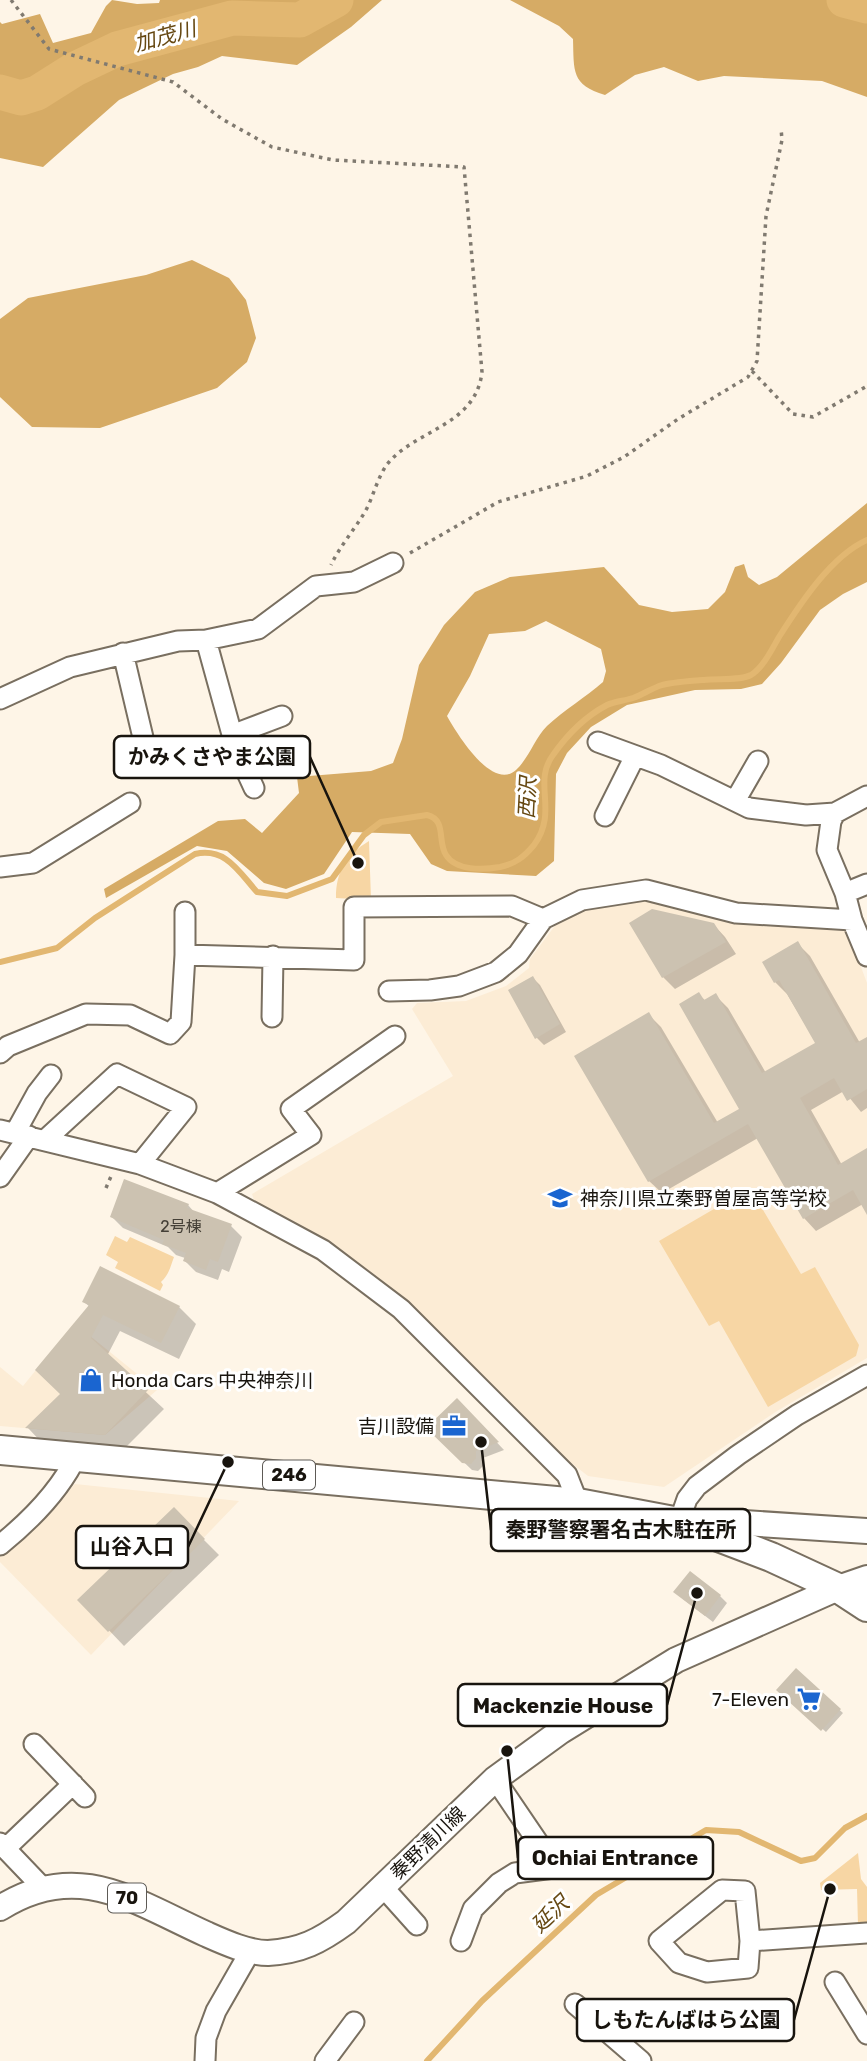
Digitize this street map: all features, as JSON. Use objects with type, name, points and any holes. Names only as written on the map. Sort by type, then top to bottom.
[{"type":"highway","name":"246","points":[[0,1450],[578,1503],[679,1522],[751,1548],[838,1588],[867,1607]]},
{"type":"main road","points":[[679,1522],[729,1522],[867,1531]]},
{"type":"main road","name":"秦野清川線","points":[[0,1908],[43,1888],[89,1886],[116,1893],[217,1940],[251,1950],[266,1953],[320,1941],[346,1922],[495,1779],[561,1731],[676,1660],[838,1588],[867,1578]]},
{"type":"street","points":[[0,699],[70,667],[178,641],[206,640],[258,629],[316,586],[354,582],[393,563]]},
{"type":"street","points":[[206,640],[236,749],[254,788]]},
{"type":"street","points":[[123,653],[145,746]]},
{"type":"street","points":[[232,735],[282,716]]},
{"type":"street","points":[[598,742],[698,781],[750,808],[806,815],[835,813],[867,796]]},
{"type":"street","points":[[605,816],[635,755]]},
{"type":"street","points":[[735,801],[758,761]]},
{"type":"street","points":[[0,867],[33,863],[130,803]]},
{"type":"street","points":[[835,813],[831,821],[827,850],[867,956]]},
{"type":"street","points":[[845,893],[867,884]]},
{"type":"street","points":[[389,991],[459,986],[496,972],[518,954],[543,919],[582,900],[646,890],[736,913],[852,919]]},
{"type":"street","points":[[185,955],[354,960],[354,907],[512,906],[543,919]]},
{"type":"street","points":[[0,1053],[8,1046],[86,1014],[130,1016],[170,1034],[181,1022],[185,912]]},
{"type":"street","points":[[272,1017],[273,956]]},
{"type":"street","points":[[217,1193],[311,1135],[286,1102],[395,1036]]},
{"type":"street","points":[[22,1135],[117,1074],[186,1107],[140,1164]]},
{"type":"street","points":[[0,1177],[22,1135],[37,1093],[51,1075]]},
{"type":"street","points":[[22,1135],[140,1164],[217,1193],[323,1250],[401,1309],[567,1475],[578,1503]]},
{"type":"street","points":[[679,1522],[687,1499],[697,1486],[797,1415],[867,1375]]},
{"type":"street","points":[[0,1545],[50,1498],[67,1476],[77,1455]]},
{"type":"street","points":[[34,1744],[79,1791],[3,1846],[43,1888]]},
{"type":"street","points":[[495,1779],[548,1857],[551,1868]]},
{"type":"street","points":[[461,1941],[473,1909],[499,1883],[515,1873],[569,1866],[579,1860]]},
{"type":"street","points":[[383,1887],[417,1925]]},
{"type":"street","points":[[722,1890],[745,1891],[750,1941],[748,1968],[707,1972],[679,1963],[660,1941],[722,1890]]},
{"type":"street","points":[[750,1941],[867,1933]]},
{"type":"street","points":[[205,2061],[206,2038],[216,2011],[251,1950]]},
{"type":"street","points":[[835,1982],[867,2034]]},
{"type":"street","points":[[575,2004],[641,2061]]},
{"type":"street","points":[[325,2061],[354,2022]]},
{"type":"path","points":[[12,0],[49,50],[173,82],[222,119],[272,147],[333,160],[464,167],[482,372],[480,387],[461,413],[447,424],[401,449],[387,465],[366,510],[331,563],[331,584]]},
{"type":"path","points":[[393,563],[498,502],[587,477],[624,457],[678,419],[748,377],[757,361],[766,216],[782,140],[781,128]]},
{"type":"path","points":[[751,371],[793,414],[813,417],[867,386]]},
{"type":"shaded area","points":[[112,0],[137,4],[159,3],[160,0],[382,0],[351,27],[297,65],[222,56],[173,74],[119,100],[43,167],[0,158],[0,22],[2,24],[40,14],[53,43],[91,33]]},
{"type":"shaded area","points":[[510,0],[867,0],[867,97],[822,81],[724,76],[698,81],[664,67],[635,75],[605,95],[586,87],[580,81],[575,68],[573,39],[559,26]]},
{"type":"shaded area","points":[[192,260],[229,278],[246,300],[256,338],[247,362],[217,388],[100,428],[32,427],[0,397],[0,319],[28,298],[146,275]]},
{"type":"shaded area","points":[[867,503],[867,582],[820,610],[762,684],[741,689],[695,690],[627,705],[591,727],[567,753],[556,774],[554,861],[536,876],[447,871],[431,864],[410,834],[352,832],[324,874],[286,889],[264,883],[227,851],[197,846],[106,898],[104,889],[218,821],[245,819],[262,833],[299,793],[297,777],[371,771],[393,763],[402,739],[419,665],[444,625],[475,592],[510,577],[604,567],[639,605],[672,612],[708,609],[725,592],[735,567],[744,564],[748,577],[759,585],[777,577]],"holes":[[[546,621],[601,649],[606,671],[603,682],[547,726],[521,765],[507,775],[486,767],[466,746],[447,716],[470,676],[489,634],[525,631]]]},
{"type":"shaded area","points":[[369,841],[371,900],[336,898],[340,872],[348,858]]},
{"type":"shaded area","name":"神奈川県立秦野曽屋高等学校","points":[[647,900],[735,922],[846,927],[867,983],[867,1358],[777,1411],[664,1487],[588,1476],[552,1448],[395,1294],[255,1203],[252,1194],[453,1076],[412,1009],[417,1003],[466,1001],[506,986],[529,968],[530,959],[557,923],[585,909]]},
{"type":"shaded area","points":[[750,1188],[801,1274],[815,1267],[859,1345],[856,1356],[768,1407],[719,1321],[709,1326],[659,1241]]},
{"type":"shaded area","points":[[115,1236],[127,1242],[130,1237],[174,1257],[161,1282],[163,1285],[160,1291],[115,1268],[118,1262],[106,1255]]},
{"type":"shaded area","name":"Honda Cars 中央神奈川","points":[[74,1323],[157,1390],[105,1435],[0,1426],[0,1367],[23,1386]]},
{"type":"shaded area","points":[[75,1484],[239,1501],[91,1655],[0,1562],[0,1555]]},
{"type":"shaded area","points":[[858,1853],[861,1879],[867,1887],[867,1925],[858,1925],[857,1889],[821,1890],[820,1883]]},
{"type":"building","points":[[652,909],[714,923],[726,942],[662,978],[629,923]]},
{"type":"building","points":[[798,941],[856,1043],[867,1037],[867,1089],[847,1101],[834,1078],[800,1098],[838,1165],[867,1148],[867,1215],[853,1190],[803,1219],[748,1124],[648,1182],[574,1056],[649,1012],[714,1123],[739,1109],[679,1004],[699,992],[704,1000],[716,993],[762,1073],[815,1043],[779,980],[774,983],[762,962]]},
{"type":"building","points":[[533,976],[560,1024],[535,1039],[508,990]]},
{"type":"building","points":[[124,1179],[189,1204],[187,1208],[232,1224],[218,1262],[210,1259],[206,1270],[183,1261],[186,1253],[162,1244],[164,1240],[110,1217]]},
{"type":"building","name":"Honda Cars 中央神奈川","points":[[100,1266],[180,1306],[161,1343],[103,1315],[91,1338],[148,1390],[105,1435],[25,1428],[60,1394],[35,1370],[89,1305],[82,1302]]},
{"type":"building","name":"吉川設備","points":[[457,1398],[499,1442],[476,1451],[476,1458],[471,1464],[462,1463],[426,1428]]},
{"type":"building","points":[[174,1507],[205,1539],[108,1632],[77,1600]]},
{"type":"building","points":[[690,1571],[721,1595],[705,1616],[673,1592]]},
{"type":"building","name":"7-Eleven","points":[[796,1668],[841,1709],[821,1731],[776,1690]]},
{"type":"waterway","name":"加茂川","points":[[0,92],[21,98],[37,93],[75,69],[117,49],[232,18],[300,20],[336,0]]},
{"type":"waterway","name":"加茂川","points":[[844,0],[867,6]]},
{"type":"waterway","name":"西沢","points":[[0,962],[57,948],[95,918],[195,854],[215,854],[223,858],[238,869],[257,892],[287,896],[332,879],[364,835],[381,822],[427,815],[437,821],[443,849],[456,864],[486,869],[515,862],[534,845],[541,833],[545,821],[544,787],[547,766],[558,748],[577,727],[607,705],[633,698],[662,685],[751,675],[763,663],[817,582],[841,557],[867,540]]},
{"type":"waterway","name":"延沢","points":[[427,2061],[482,2001],[596,1895],[706,1830],[739,1832],[801,1861],[815,1858],[845,1828],[867,1816]]},
{"type":"place","name":"かみくさやま公園","points":[[358,863]]},
{"type":"place","name":"神奈川県立秦野曽屋高等学校","points":[[560,1198]]},
{"type":"place","name":"Honda Cars 中央神奈川","points":[[91,1380]]},
{"type":"place","name":"吉川設備","points":[[454,1426]]},
{"type":"place","name":"秦野警察署名古木駐在所","points":[[481,1442]]},
{"type":"place","name":"山谷入口","points":[[228,1462]]},
{"type":"place","name":"Mackenzie House","points":[[697,1593]]},
{"type":"place","name":"7-Eleven","points":[[809,1699]]},
{"type":"place","name":"Ochiai Entrance","points":[[507,1751]]},
{"type":"place","name":"しもたんばはら公園","points":[[830,1889]]}]
